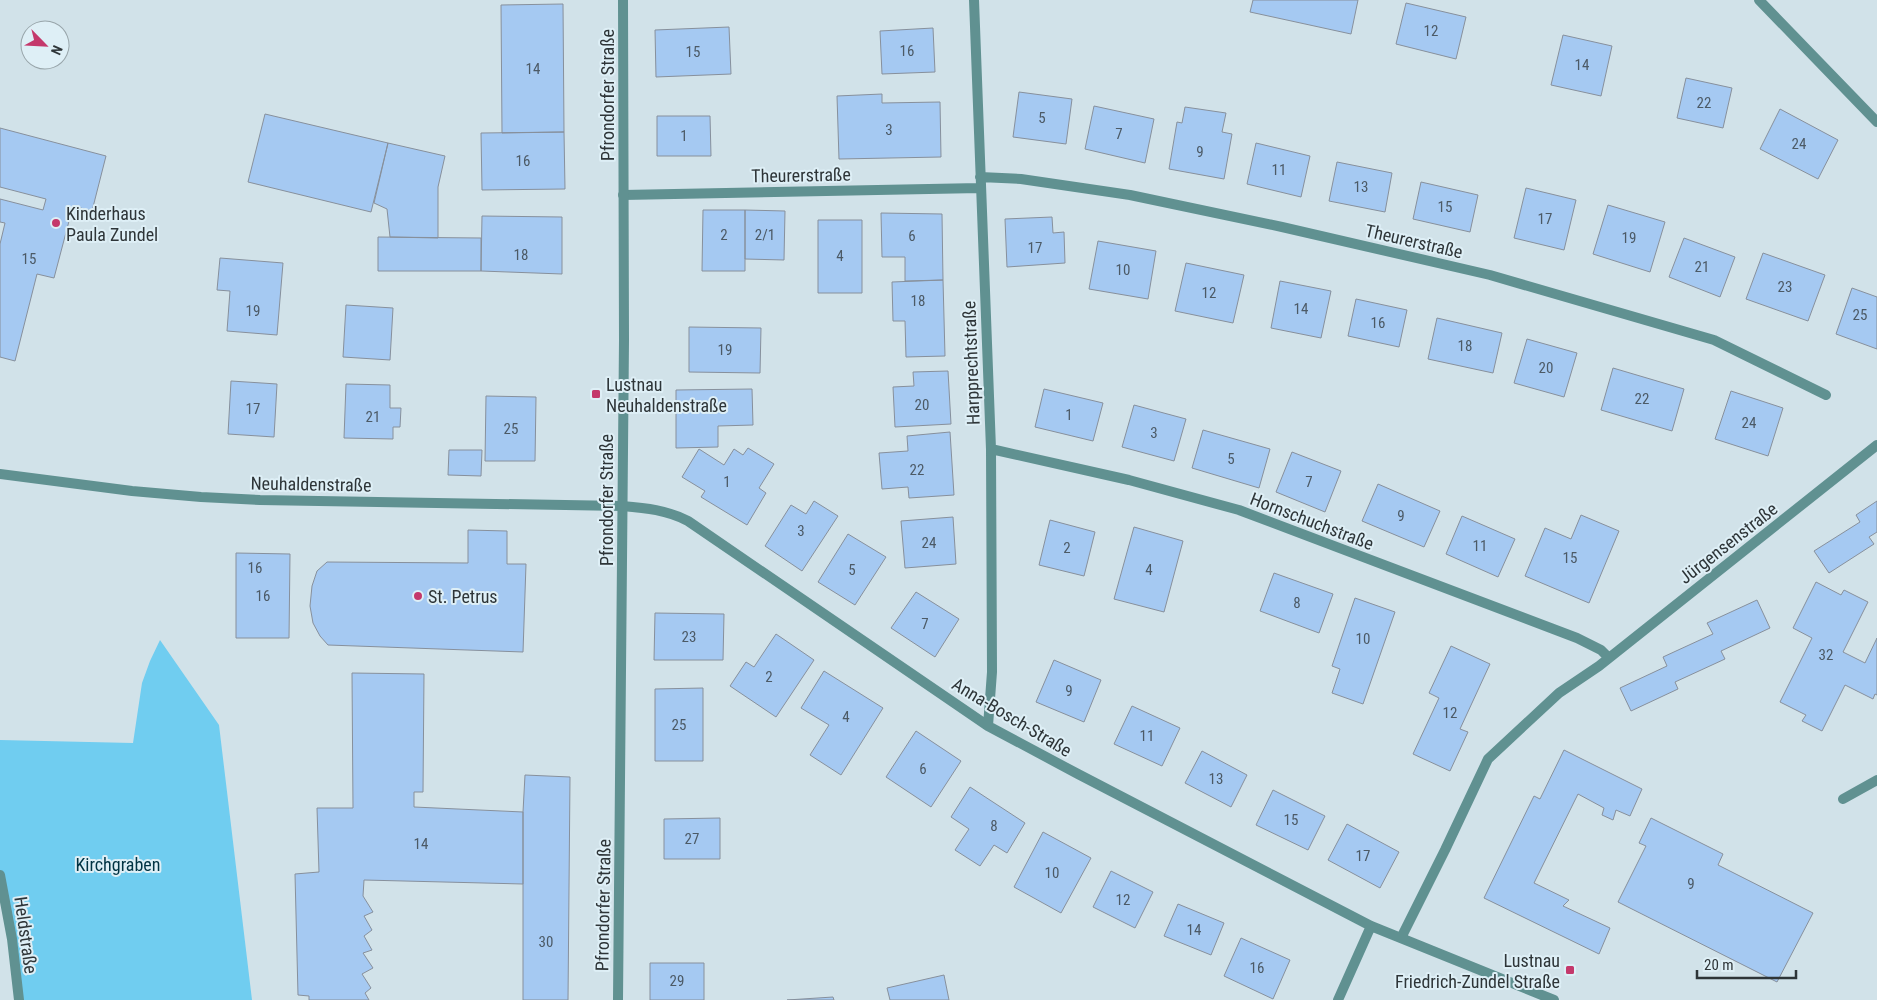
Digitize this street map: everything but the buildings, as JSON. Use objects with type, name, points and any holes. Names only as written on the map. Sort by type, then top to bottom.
[{"type":"street","name":"Pfrondorfer Straße","points":[[618,1000],[624,0]]},
{"type":"street","name":"Harpprechtstraße","points":[[974,0],[991,449],[992,672],[988,726]]},
{"type":"street","points":[[1760,0],[1877,122]]},
{"type":"street","name":"Theurerstraße","points":[[980,177],[1031,180],[1130,195],[1282,227],[1490,275],[1714,340],[1826,395]]},
{"type":"street","name":"Theurerstraße","points":[[623,195],[980,188]]},
{"type":"street","name":"Jürgensenstraße","points":[[1401,938],[1446,850],[1488,759],[1559,693],[1599,666],[1877,445]]},
{"type":"street","name":"Hornschuchstraße","points":[[991,449],[1129,480],[1239,510],[1577,638],[1601,650],[1609,658]]},
{"type":"street","name":"Neuhaldenstraße","points":[[0,474],[123,490],[201,497],[260,500],[622,506]]},
{"type":"street","name":"Anna-Bosch-Straße","points":[[622,506],[655,509],[676,514],[688,521],[988,726],[1078,774],[1371,926],[1554,1000]]},
{"type":"street","points":[[1843,799],[1877,780]]},
{"type":"street","name":"Heldstraße","points":[[0,875],[12,939],[19,1000]]},
{"type":"street","points":[[1338,1000],[1371,926]]},
{"type":"green space","name":"Kirchgraben","points":[[160,640],[219,725],[252,1000],[19,1000],[0,875],[0,740],[133,743],[142,683]]},
{"type":"place","name":"Kinderhaus Paula Zundel","points":[[56,223]]},
{"type":"place","name":"Lustnau Neuhaldenstraße","points":[[596,394]]},
{"type":"place","name":"St. Petrus","points":[[418,596]]},
{"type":"place","name":"Lustnau Friedrich-Zundel Straße","points":[[1570,970]]}]
